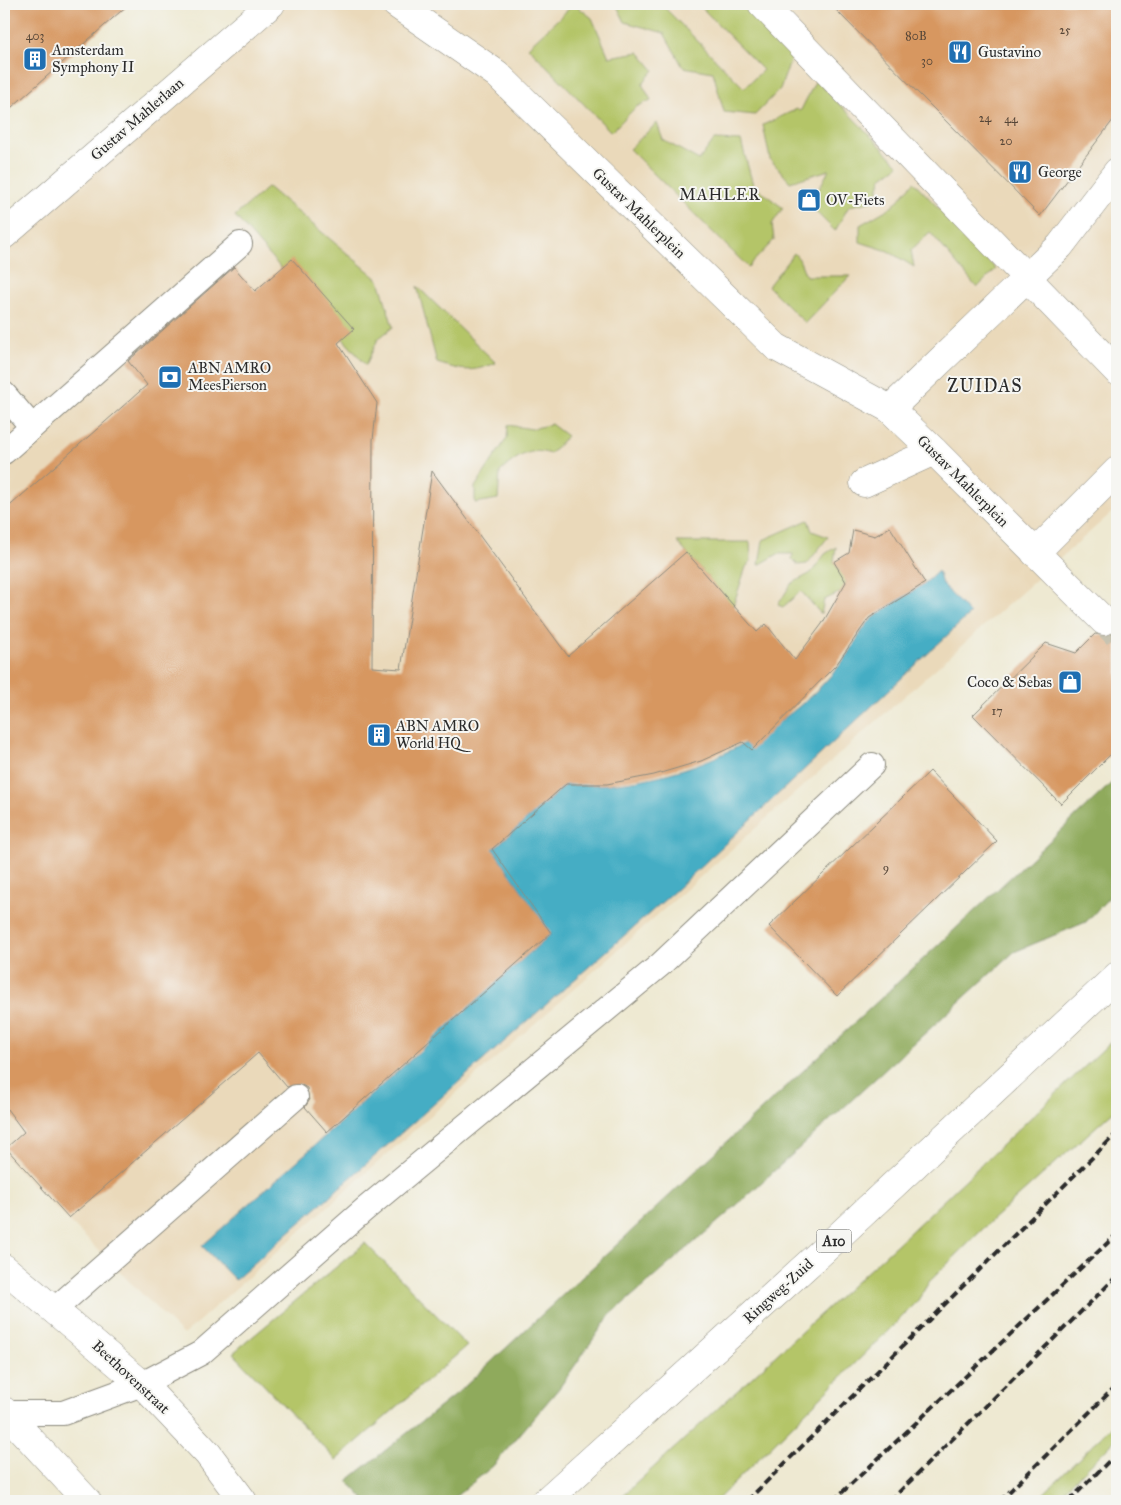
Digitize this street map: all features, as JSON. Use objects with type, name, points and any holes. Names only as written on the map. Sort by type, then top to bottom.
[{"type":"main road","name":"Gustav Mahlerlaan","points":[[4,235],[271,4]]},
{"type":"main road","name":"Gustav Mahlerplein","points":[[396,4],[497,74],[776,347],[890,409],[934,450],[1035,554],[1104,621]]},
{"type":"main road","points":[[762,4],[1117,371]]},
{"type":"main road","points":[[890,409],[1069,236],[1117,172]]},
{"type":"main road","points":[[864,483],[934,450]]},
{"type":"main road","points":[[1035,554],[1117,471]]},
{"type":"main road","name":"Ringweg-Zuid","points":[[546,1501],[826,1248],[1117,976]]},
{"type":"main road","name":"Beethovenstraat","points":[[4,1268],[142,1384],[208,1454],[242,1501]]},
{"type":"main road","points":[[5,1412],[87,1501]]},
{"type":"lane","points":[[4,452],[240,244]]},
{"type":"lane","points":[[4,394],[32,427]]},
{"type":"lane","points":[[5,1412],[63,1413],[142,1384],[201,1353],[364,1210],[660,965],[872,765]]},
{"type":"lane","points":[[55,1309],[94,1272],[296,1097]]},
{"type":"shaded area","points":[[274,4],[1117,4],[1117,508],[183,1335],[4,1156],[4,242]]},
{"type":"green space","points":[[574,4],[592,18],[609,57],[639,52],[654,70],[642,84],[651,100],[636,107],[611,132],[528,47]]},
{"type":"green space","points":[[616,4],[661,4],[744,88],[763,70],[698,4],[741,4],[792,56],[780,89],[755,115],[724,112],[713,72],[683,67],[664,33],[625,22]]},
{"type":"green space","points":[[816,80],[899,165],[880,179],[875,201],[849,206],[835,231],[810,206],[829,170],[790,182],[770,159],[763,125],[797,109],[801,110]]},
{"type":"green space","points":[[657,123],[663,140],[699,160],[714,140],[741,141],[753,185],[783,208],[772,224],[774,240],[748,267],[629,149]]},
{"type":"green space","points":[[914,182],[996,269],[977,288],[930,232],[911,250],[914,267],[888,251],[860,242],[860,225],[893,206]]},
{"type":"green space","points":[[268,187],[379,280],[393,327],[378,339],[366,365],[235,216]]},
{"type":"green space","points":[[794,253],[799,259],[806,276],[850,276],[805,323],[768,286]]},
{"type":"green space","points":[[417,286],[496,363],[473,370],[466,370],[437,363]]},
{"type":"green space","points":[[551,424],[567,436],[550,454],[536,451],[517,458],[500,472],[498,499],[475,503],[475,487],[507,438],[508,425],[532,429]]},
{"type":"green space","points":[[808,520],[812,531],[828,537],[807,564],[798,565],[792,559],[793,554],[778,554],[759,565],[763,540]]},
{"type":"green space","points":[[677,542],[750,542],[751,561],[746,567],[733,606]]},
{"type":"green space","points":[[836,547],[834,562],[846,581],[841,592],[824,600],[821,614],[801,591],[783,607],[778,605],[791,584],[811,573],[825,554]]},
{"type":"green space","points":[[1117,778],[1117,889],[1086,922],[1014,952],[727,1214],[610,1315],[560,1387],[493,1466],[450,1501],[366,1501],[347,1481],[461,1390]]},
{"type":"green space","points":[[1117,1036],[1117,1108],[993,1219],[929,1282],[917,1302],[716,1501],[617,1501],[908,1234]]},
{"type":"green space","points":[[365,1243],[467,1346],[336,1460],[233,1353]]},
{"type":"green space","points":[[1117,1421],[1117,1438],[1054,1501],[1036,1501]]},
{"type":"water","points":[[938,571],[942,584],[970,614],[678,888],[235,1280],[202,1246],[551,934],[493,849],[566,785],[600,785],[635,781],[669,773],[734,749],[764,732],[793,712],[826,681],[848,655],[861,632],[871,620],[922,585]]},
{"type":"building","name":"Amsterdam Symphony II","points":[[4,4],[129,4],[4,114]]},
{"type":"building","points":[[830,4],[1117,4],[1117,115],[1040,216]]},
{"type":"building","name":"ABN AMRO World HQ","points":[[292,259],[354,329],[338,343],[377,403],[373,440],[372,667],[401,669],[432,471],[568,656],[686,552],[757,632],[766,624],[795,660],[822,624],[846,582],[834,562],[849,553],[853,530],[875,536],[890,527],[925,583],[869,618],[836,665],[752,750],[743,742],[701,761],[654,775],[607,784],[566,784],[492,849],[551,933],[327,1132],[305,1107],[309,1101],[307,1088],[300,1084],[287,1087],[258,1053],[69,1218],[6,1148],[24,1132],[4,1105],[4,511],[147,385],[128,361],[234,267],[255,291]]},
{"type":"building","points":[[1117,628],[1117,748],[1061,804],[973,715],[1046,643],[1076,653],[1095,634],[1108,636]]},
{"type":"building","points":[[930,771],[997,841],[837,996],[769,926]]},
{"type":"tunnel","points":[[1104,621],[1117,634]]},
{"type":"railway","points":[[747,1501],[1117,1133]]},
{"type":"railway","points":[[833,1501],[1117,1234]]},
{"type":"railway","points":[[890,1501],[1117,1276]]},
{"type":"railway","points":[[1000,1501],[1117,1385]]},
{"type":"railway","points":[[1069,1501],[1117,1453]]},
{"type":"place","name":"Gustavino","points":[[960,52]]},
{"type":"place","name":"Amsterdam Symphony II","points":[[35,59]]},
{"type":"place","name":"George","points":[[1020,172]]},
{"type":"place","name":"OV-Fiets","points":[[809,200]]},
{"type":"place","name":"ABN AMRO MeesPierson","points":[[170,377]]},
{"type":"place","name":"Coco & Sebas","points":[[1070,682]]},
{"type":"place","name":"ABN AMRO World HQ","points":[[379,735]]},
{"type":"district","name":"MAHLER","points":[[720,194]]},
{"type":"district","name":"ZUIDAS","points":[[985,386]]}]
